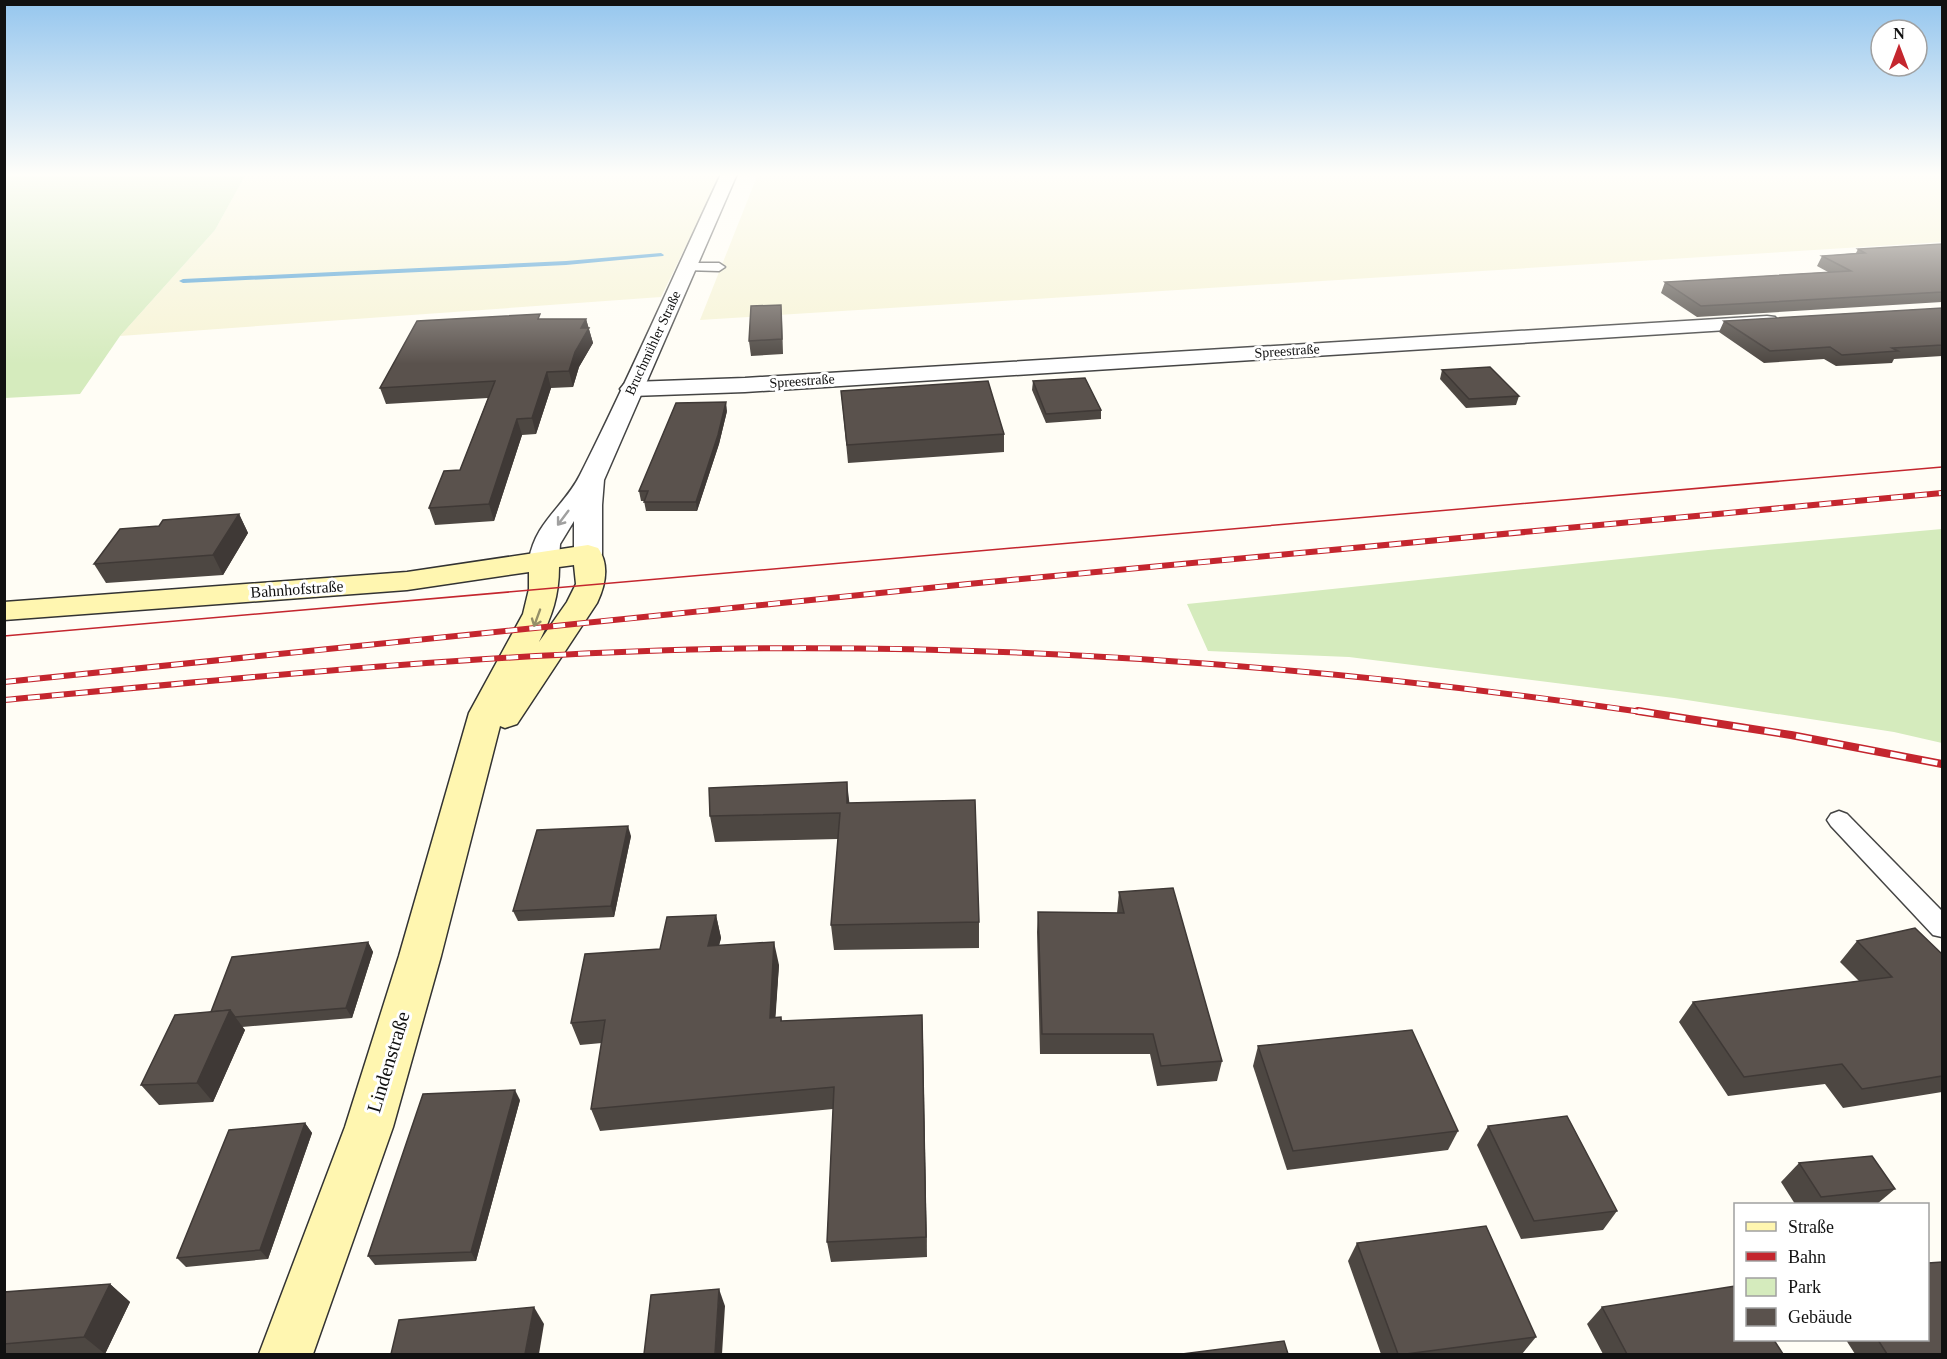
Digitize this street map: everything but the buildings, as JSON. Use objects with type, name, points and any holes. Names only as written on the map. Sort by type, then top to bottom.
[{"type":"main road","name":"Bahnhofstraße","points":[[4,611],[407,581],[588,554]]},
{"type":"main road","name":"Lindenstraße","points":[[474,764],[582,603],[591,584],[588,554]]},
{"type":"main road","name":"Lindenstraße","points":[[286,1354],[369,1127],[420,956],[486,713],[538,614],[544,589],[544,560]]},
{"type":"street","name":"Bruchmühler Straße","points":[[544,560],[546,544],[553,530],[591,480],[701,237]]},
{"type":"street","name":"Spreestraße","points":[[632,389],[745,385],[1787,320]]},
{"type":"street","name":"Bruchmühler Straße","points":[[588,554],[588,505],[591,480]]},
{"type":"lane","points":[[688,267],[719,267]]},
{"type":"lane","points":[[1839,820],[1942,927]]},
{"type":"shaded area","points":[[208,237],[690,237],[661,297],[120,336]]},
{"type":"shaded area","points":[[733,237],[1942,237],[1942,242],[700,320]]},
{"type":"green space","points":[[5,237],[208,237],[120,336],[80,394],[5,398]]},
{"type":"green space","points":[[1942,529],[1942,743],[1894,732],[1674,698],[1349,657],[1208,651],[1187,604],[1708,550]]},
{"type":"waterway","points":[[183,281],[566,263],[661,255]]},
{"type":"tram line","points":[[4,636],[1942,467]]},
{"type":"railway","points":[[4,682],[968,584],[1942,493]]},
{"type":"railway","points":[[4,700],[270,676],[537,656],[715,649],[832,648],[1066,655],[1300,671],[1417,683],[1649,713]]},
{"type":"railway","points":[[1638,711],[1791,735],[1942,764]]}]
